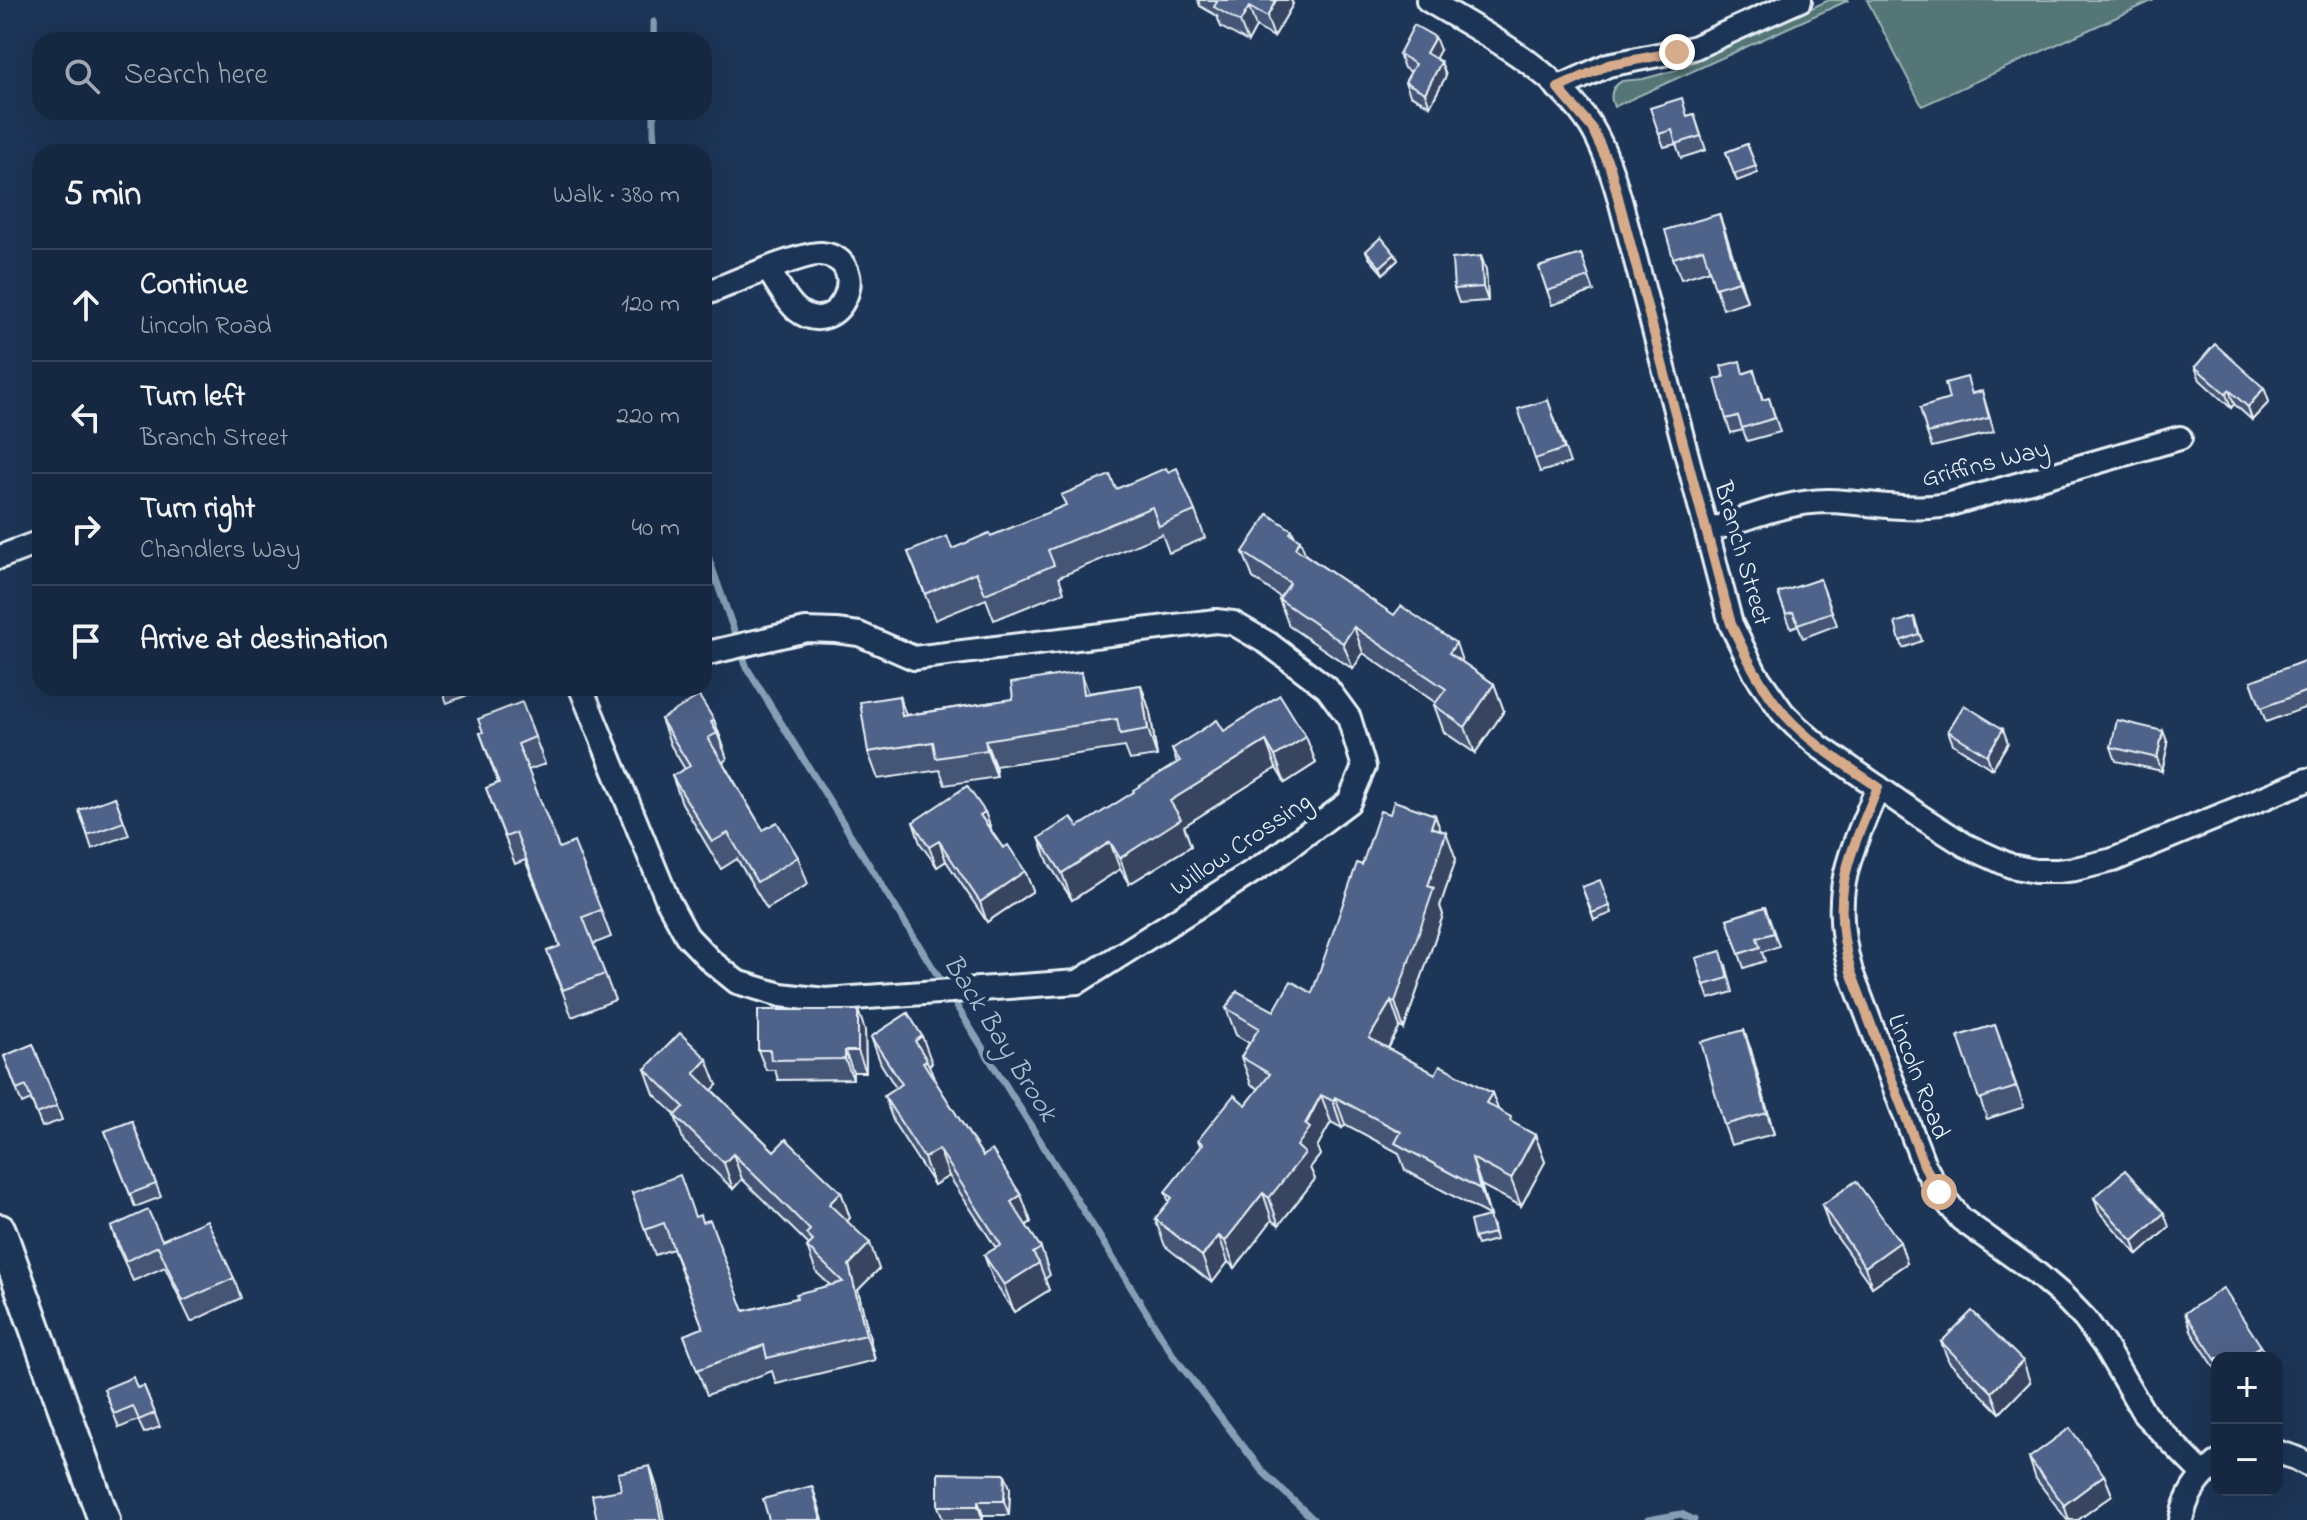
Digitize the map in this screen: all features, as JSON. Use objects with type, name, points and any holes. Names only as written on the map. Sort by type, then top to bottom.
[{"type":"main road","points":[[0,1230],[104,1520]]},
{"type":"street","name":"Branch Street","points":[[1428,0],[1523,58],[1558,88],[1592,128],[1610,167],[1731,624],[1755,673],[1796,726],[1820,747],[1965,845],[2011,866],[2045,871],[2075,869],[2113,860],[2307,780]]},
{"type":"street","points":[[1558,88],[1608,65],[1693,48],[1800,0]]},
{"type":"street","points":[[712,291],[768,270]]},
{"type":"street","name":"Griffins Way","points":[[1707,531],[1808,502],[1922,508],[1947,505],[2180,438]]},
{"type":"street","points":[[0,557],[32,545]]},
{"type":"street","name":"Willow Crossing","points":[[584,696],[668,901],[687,936],[737,982],[781,995],[825,1000],[1078,982],[1274,858],[1349,802],[1364,767],[1349,718],[1327,688],[1269,644],[1233,623],[1216,621],[914,658],[859,634],[806,630],[715,652]]},
{"type":"street","name":"Lincoln Road","points":[[1878,787],[1843,878],[1843,943],[1851,972],[1924,1165],[1939,1192],[1961,1219],[2035,1272],[2085,1319],[2145,1415],[2210,1469],[2188,1496],[2181,1520]]},
{"type":"street","points":[[2283,1454],[2307,1464]]},
{"type":"green space","points":[[1829,0],[1849,0],[1614,107],[1612,92],[1622,81],[1676,70]]},
{"type":"green space","points":[[1867,0],[2154,0],[1922,106]]},
{"type":"building","points":[[1218,0],[1276,0],[1267,17],[1249,7],[1240,22],[1214,7]]},
{"type":"building","points":[[1414,25],[1435,37],[1426,53],[1441,62],[1425,93],[1405,82],[1415,64],[1399,54]]},
{"type":"building","points":[[1682,98],[1687,116],[1694,114],[1701,136],[1676,144],[1672,130],[1659,134],[1650,108]]},
{"type":"building","points":[[1747,144],[1756,166],[1734,174],[1726,152]]},
{"type":"building","points":[[1719,214],[1739,281],[1715,288],[1703,249],[1673,258],[1665,230]]},
{"type":"building","points":[[1381,237],[1395,254],[1380,267],[1366,251]]},
{"type":"building","points":[[1581,254],[1589,277],[1547,291],[1539,267]]},
{"type":"building","points":[[1481,256],[1483,287],[1454,289],[1452,259]]},
{"type":"building","points":[[2215,344],[2264,388],[2248,407],[2229,390],[2226,394],[2195,367]]},
{"type":"building","points":[[1740,361],[1743,374],[1754,370],[1762,400],[1769,398],[1775,418],[1742,428],[1738,416],[1726,419],[1715,379],[1724,377],[1721,366]]},
{"type":"building","points":[[1967,377],[1972,394],[1982,391],[1989,418],[1927,433],[1920,408],[1949,399],[1945,383]]},
{"type":"building","points":[[1548,400],[1564,449],[1535,459],[1518,409]]},
{"type":"building","points":[[1166,468],[1168,472],[1177,468],[1195,511],[1159,526],[1152,507],[1048,550],[1054,565],[985,594],[976,572],[925,594],[908,552],[947,536],[952,549],[1066,505],[1061,495],[1110,475],[1116,489]]},
{"type":"building","points":[[1268,514],[1292,530],[1290,533],[1300,540],[1295,548],[1394,615],[1401,606],[1456,643],[1449,653],[1494,684],[1465,727],[1434,705],[1446,689],[1354,627],[1343,643],[1279,599],[1290,583],[1243,552]]},
{"type":"building","points":[[1820,579],[1832,612],[1798,624],[1793,612],[1786,614],[1778,593]]},
{"type":"building","points":[[1914,617],[1919,634],[1900,641],[1895,623]]},
{"type":"building","points":[[2307,660],[2307,691],[2261,708],[2251,681]]},
{"type":"building","points":[[1081,672],[1084,694],[1141,685],[1148,729],[1120,734],[1117,719],[985,740],[987,750],[936,758],[933,742],[868,752],[860,702],[899,696],[902,716],[1013,699],[1011,683]]},
{"type":"building","points":[[1280,695],[1306,737],[1275,756],[1266,741],[1170,801],[1181,819],[1120,858],[1110,842],[1062,873],[1039,838],[1071,817],[1078,827],[1134,792],[1180,761],[1172,749],[1217,720],[1224,731]]},
{"type":"building","points":[[699,696],[714,720],[711,722],[717,733],[708,738],[763,830],[777,822],[798,857],[757,882],[728,833],[712,842],[672,776],[690,766],[661,719]]},
{"type":"building","points":[[522,702],[535,737],[518,744],[559,848],[574,842],[601,910],[583,917],[605,974],[563,990],[547,951],[560,946],[516,833],[505,837],[486,788],[499,783],[480,733],[483,732],[478,719]]},
{"type":"building","points":[[1964,705],[2003,729],[1987,755],[1948,731]]},
{"type":"building","points":[[2117,720],[2163,731],[2157,758],[2111,747]]},
{"type":"building","points":[[967,786],[985,812],[980,815],[1003,848],[1008,845],[1025,871],[980,902],[939,841],[929,847],[913,822]]},
{"type":"building","points":[[115,797],[124,822],[88,835],[79,810]]},
{"type":"building","points":[[1394,801],[1435,815],[1431,827],[1446,832],[1428,886],[1434,888],[1395,1002],[1391,1001],[1369,1038],[1435,1074],[1440,1065],[1492,1093],[1486,1103],[1535,1135],[1511,1179],[1472,1158],[1480,1189],[1395,1143],[1401,1132],[1335,1097],[1333,1101],[1321,1095],[1305,1124],[1310,1128],[1297,1146],[1305,1153],[1269,1198],[1263,1193],[1225,1241],[1219,1236],[1202,1256],[1155,1219],[1172,1198],[1165,1192],[1203,1144],[1198,1140],[1234,1095],[1246,1105],[1270,1074],[1241,1057],[1259,1028],[1226,1008],[1237,991],[1274,1011],[1291,981],[1312,993],[1357,863],[1362,865],[1380,811],[1390,814]]},
{"type":"building","points":[[1600,880],[1610,906],[1592,913],[1582,887]]},
{"type":"building","points":[[1765,907],[1774,933],[1757,938],[1760,947],[1739,954],[1727,919]]},
{"type":"building","points":[[1721,951],[1728,978],[1704,985],[1696,958]]},
{"type":"building","points":[[758,1010],[858,1010],[858,1051],[845,1051],[845,1059],[771,1060],[770,1050],[758,1050]]},
{"type":"building","points":[[908,1013],[922,1036],[915,1041],[927,1060],[923,1062],[983,1156],[992,1150],[1021,1195],[1011,1202],[1041,1248],[1033,1253],[1039,1263],[1004,1285],[984,1255],[1001,1245],[939,1149],[924,1158],[884,1096],[902,1084],[871,1037]]},
{"type":"building","points":[[1995,1025],[2016,1087],[1979,1099],[1958,1036]]},
{"type":"building","points":[[1744,1030],[1767,1113],[1724,1125],[1701,1042]]},
{"type":"building","points":[[680,1033],[707,1059],[694,1073],[774,1151],[786,1139],[841,1192],[829,1204],[870,1243],[849,1265],[866,1335],[767,1358],[764,1345],[697,1370],[684,1335],[703,1328],[664,1223],[645,1230],[632,1193],[680,1175],[695,1217],[700,1215],[702,1222],[710,1220],[744,1311],[797,1298],[796,1294],[843,1282],[807,1247],[813,1241],[806,1234],[810,1230],[788,1208],[733,1154],[724,1163],[675,1116],[684,1107],[645,1069]]},
{"type":"building","points":[[33,1044],[57,1106],[37,1114],[26,1086],[17,1090],[4,1056]]},
{"type":"building","points":[[132,1121],[156,1184],[130,1194],[105,1131]]},
{"type":"building","points":[[2125,1170],[2164,1213],[2133,1241],[2094,1198]]},
{"type":"building","points":[[1856,1181],[1900,1242],[1865,1267],[1822,1205]]},
{"type":"building","points":[[148,1210],[162,1240],[207,1220],[234,1278],[183,1301],[158,1246],[126,1261],[111,1227]]},
{"type":"building","points":[[1489,1216],[1494,1233],[1474,1238],[1470,1221]]},
{"type":"building","points":[[2223,1288],[2261,1346],[2252,1352],[2211,1353],[2185,1313]]},
{"type":"building","points":[[1972,1311],[2023,1361],[1992,1392],[1941,1342]]},
{"type":"building","points":[[133,1377],[137,1388],[144,1386],[155,1413],[139,1420],[133,1406],[114,1414],[104,1389]]},
{"type":"building","points":[[2070,1428],[2104,1475],[2064,1505],[2029,1458]]},
{"type":"building","points":[[650,1466],[661,1520],[597,1520],[592,1495],[621,1490],[618,1473]]},
{"type":"building","points":[[938,1473],[1005,1474],[1004,1501],[978,1501],[978,1506],[938,1506]]},
{"type":"building","points":[[812,1486],[821,1520],[769,1520],[763,1499]]},
{"type":"waterway","name":"Back Bay Brook","points":[[654,22],[654,32]]},
{"type":"waterway","name":"Back Bay Brook","points":[[654,120],[654,144]]},
{"type":"waterway","name":"Back Bay Brook","points":[[712,568],[747,668],[1173,1355],[1262,1471],[1314,1520]]},
{"type":"waterway","name":"Back Bay Brook","points":[[1648,1520],[1681,1514],[1694,1520]]},
{"type":"route","points":[[1677,52],[1597,68],[1558,88],[1592,128],[1610,167],[1731,624],[1755,673],[1783,713],[1820,747],[1878,787],[1843,878],[1843,943],[1851,972],[1924,1165],[1939,1192]]}]
